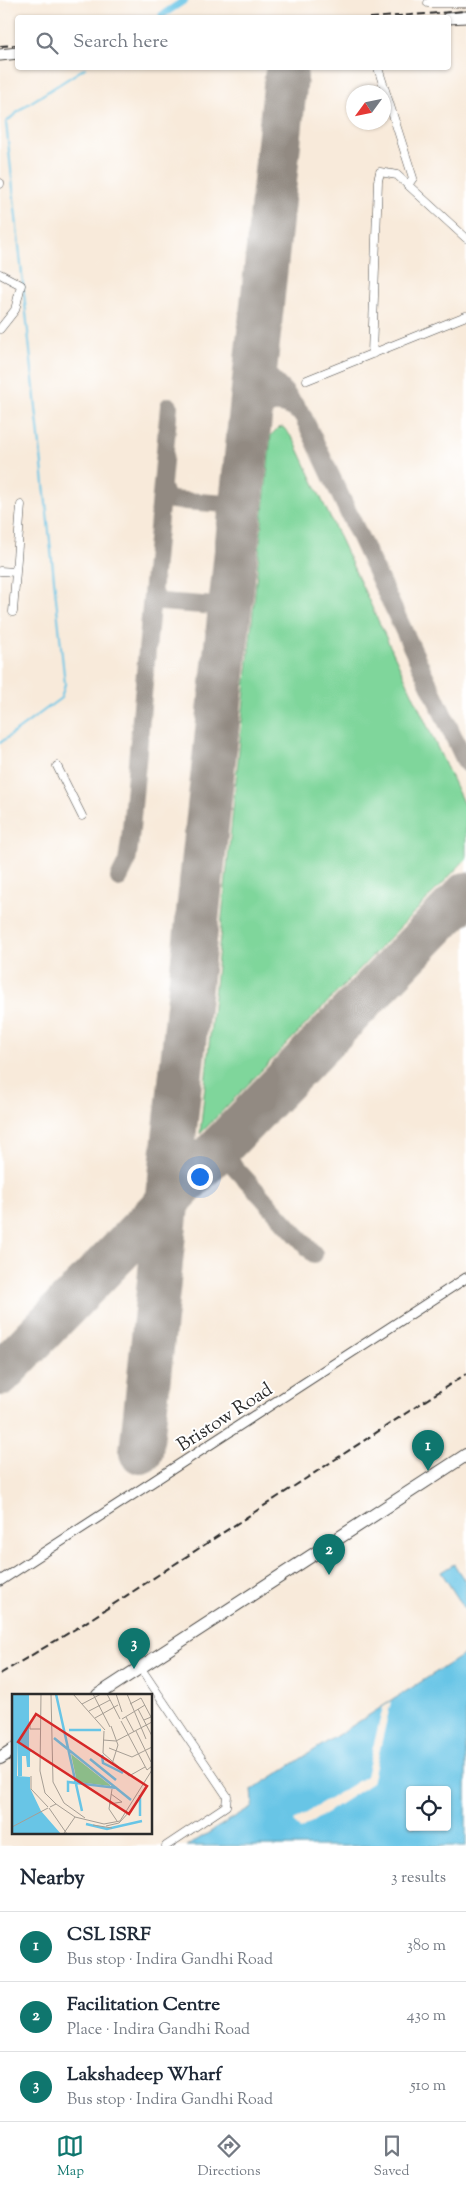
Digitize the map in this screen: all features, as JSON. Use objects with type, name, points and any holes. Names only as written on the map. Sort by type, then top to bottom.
[{"type":"highway","points":[[100,1694],[466,1455]]},
{"type":"highway","points":[[0,1758],[12,1750]]},
{"type":"main road","points":[[451,18],[466,17]]},
{"type":"main road","points":[[0,54],[15,53]]},
{"type":"street","points":[[428,3],[466,3]]},
{"type":"street","points":[[379,70],[413,178],[408,185]]},
{"type":"street","points":[[372,354],[378,181],[380,172],[397,175],[466,238]]},
{"type":"street","points":[[0,274],[21,285],[15,310],[0,329]]},
{"type":"street","points":[[307,380],[466,316]]},
{"type":"street","points":[[13,612],[21,505]]},
{"type":"street","points":[[0,571],[16,572]]},
{"type":"street","points":[[57,766],[82,816]]},
{"type":"street","name":"Bristow Road","points":[[0,1581],[466,1278]]},
{"type":"street","points":[[140,1667],[227,1796],[226,1806],[166,1846]]},
{"type":"green space","points":[[283,427],[294,440],[466,809],[466,859],[200,1134],[271,435],[278,428]]},
{"type":"water","points":[[454,1564],[466,1583],[466,1611],[441,1572]]},
{"type":"water","points":[[466,1653],[466,1846],[187,1846],[251,1807],[253,1802],[252,1790]]},
{"type":"pier","points":[[391,1702],[372,1783],[300,1830],[294,1821],[366,1776],[383,1707]]},
{"type":"waterway","points":[[162,15],[185,0]]},
{"type":"waterway","points":[[0,743],[61,698],[65,684],[6,122],[25,106],[82,70]]},
{"type":"taxiway","points":[[258,337],[262,369],[284,391],[302,414],[466,763]]},
{"type":"taxiway","points":[[248,436],[261,411],[267,406],[281,404],[300,413]]},
{"type":"taxiway","points":[[119,878],[127,862],[130,840],[169,406]]},
{"type":"taxiway","points":[[162,487],[165,496],[171,500],[226,504],[234,502],[242,496]]},
{"type":"taxiway","points":[[153,592],[155,598],[161,602],[216,606],[225,604],[231,597]]},
{"type":"taxiway","points":[[230,1137],[227,1153],[231,1163],[314,1254]]},
{"type":"taxiway","points":[[204,1164],[220,1160],[231,1163]]},
{"type":"runway","points":[[141,1452],[286,77]]},
{"type":"runway","points":[[0,1374],[466,894]]},
{"type":"railway","points":[[411,15],[466,11]]},
{"type":"railway","points":[[0,46],[15,45]]},
{"type":"railway","points":[[0,1674],[77,1628],[466,1374]]},
{"type":"place","name":"CSL ISRF","points":[[428,1471]]},
{"type":"place","name":"Facilitation Centre","points":[[329,1575]]},
{"type":"place","name":"Lakshadeep Wharf","points":[[134,1669]]}]
